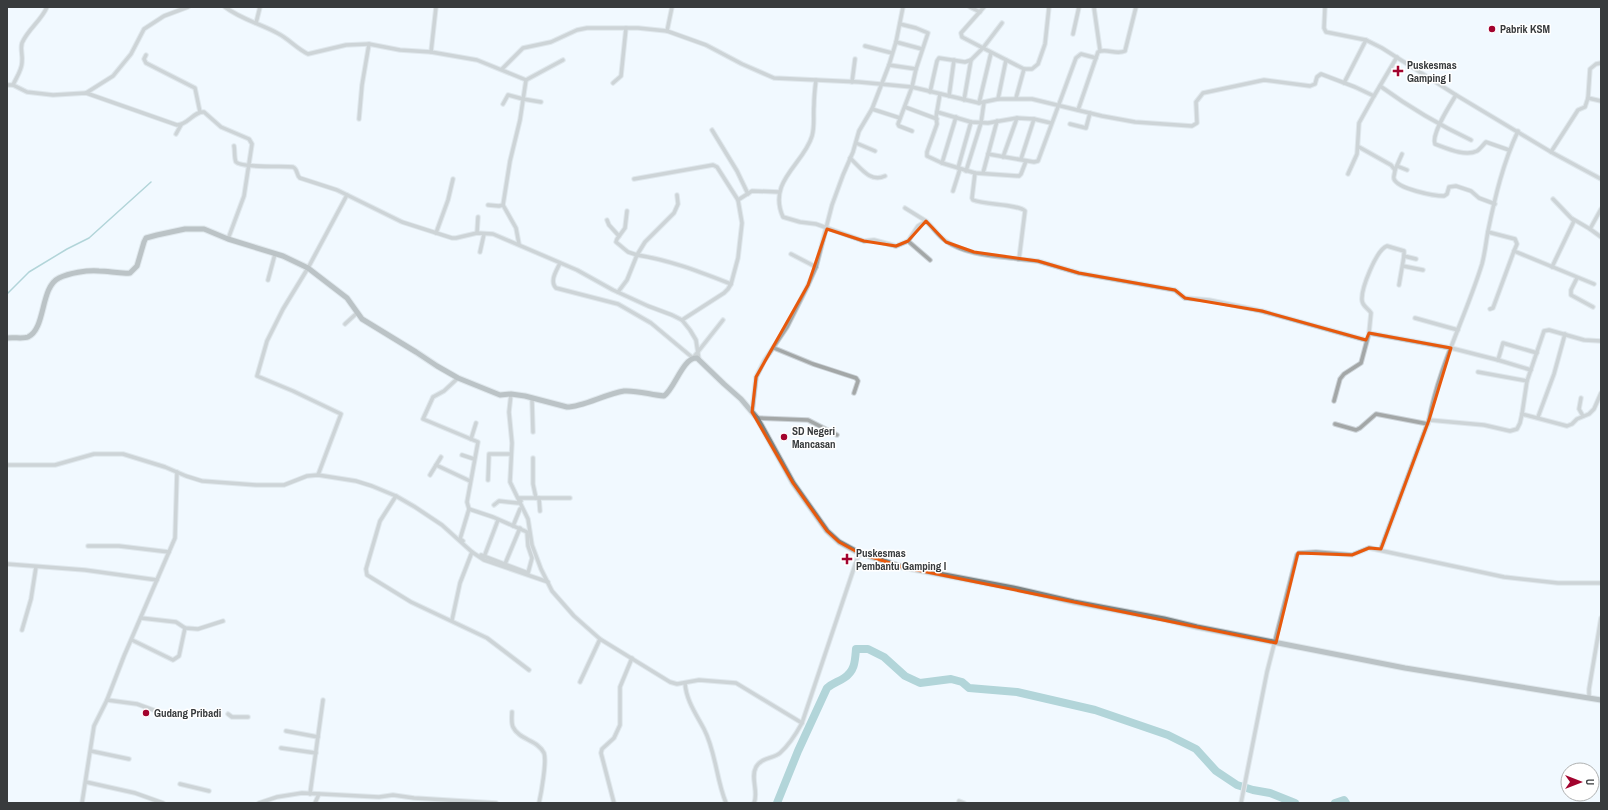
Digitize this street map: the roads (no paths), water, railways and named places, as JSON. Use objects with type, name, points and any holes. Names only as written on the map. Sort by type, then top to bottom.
[{"type":"street","points":[[13,85],[22,63],[21,46],[24,39],[44,15],[47,7]]},
{"type":"street","points":[[86,93],[113,76],[131,54],[144,29],[164,16],[188,7]]},
{"type":"street","points":[[226,7],[235,14],[281,34],[294,46],[308,54],[346,45],[370,44],[400,50],[431,52],[477,60],[526,80]]},
{"type":"street","points":[[256,23],[260,7]]},
{"type":"street","points":[[431,52],[436,7]]},
{"type":"street","points":[[667,32],[672,7]]},
{"type":"street","points":[[752,412],[756,377],[764,361],[774,348],[790,320],[816,266],[832,206],[859,132],[872,108],[889,65],[896,42],[903,7]]},
{"type":"street","points":[[970,7],[980,12]]},
{"type":"street","points":[[984,7],[961,33],[961,36],[1024,69],[1032,69],[1038,64],[1045,44],[1050,7]]},
{"type":"street","points":[[1073,34],[1078,7]]},
{"type":"street","points":[[1100,50],[1119,53],[1125,51],[1136,7]]},
{"type":"street","points":[[1324,7],[1324,28],[1326,32],[1366,40],[1382,48],[1456,95],[1551,152],[1601,179]]},
{"type":"street","points":[[1078,110],[1100,50],[1094,8]]},
{"type":"street","points":[[930,92],[939,58],[965,62],[971,60],[983,48],[1002,23]]},
{"type":"street","points":[[900,24],[927,32],[928,35],[922,49],[912,88],[900,118],[899,126],[912,131]]},
{"type":"street","points":[[502,69],[523,48],[551,42],[577,30],[588,28],[626,28],[667,32],[706,45],[742,64],[774,78],[881,84],[912,88],[979,103],[998,99],[1032,99],[1135,122],[1192,126],[1196,122],[1196,102],[1203,93],[1264,80],[1313,86],[1317,77],[1321,74],[1374,96]]},
{"type":"street","points":[[613,82],[621,76],[626,28]]},
{"type":"street","points":[[1344,83],[1366,40]]},
{"type":"street","points":[[896,42],[922,49]]},
{"type":"street","points":[[360,119],[362,85],[370,44]]},
{"type":"street","points":[[866,46],[892,53]]},
{"type":"street","points":[[979,103],[991,53]]},
{"type":"street","points":[[988,154],[1026,161],[1038,161],[1078,55],[1081,54],[1096,58]]},
{"type":"street","points":[[146,55],[144,59],[146,63],[195,88],[200,112]]},
{"type":"street","points":[[1348,174],[1359,147],[1359,123],[1397,57]]},
{"type":"street","points":[[852,82],[855,59]]},
{"type":"street","points":[[526,80],[563,60]]},
{"type":"street","points":[[949,96],[954,60]]},
{"type":"street","points":[[964,100],[971,60]]},
{"type":"street","points":[[998,99],[1006,60]]},
{"type":"street","points":[[1551,152],[1578,110],[1585,107],[1588,98],[1590,69],[1596,64],[1601,63]]},
{"type":"street","points":[[889,65],[916,69]]},
{"type":"street","points":[[1016,98],[1024,69]]},
{"type":"street","points":[[519,244],[516,228],[503,205],[526,80]]},
{"type":"street","points":[[816,80],[813,135],[808,145],[784,180],[779,192],[783,217],[800,222],[809,222],[864,241],[874,240],[896,246],[908,241],[918,226],[926,221]]},
{"type":"street","points":[[7,85],[13,85],[27,92],[46,94],[86,93],[181,125]]},
{"type":"street","points":[[1380,86],[1412,109],[1471,140]]},
{"type":"street","points":[[940,94],[936,119],[937,124],[927,156],[942,163],[975,174],[983,173],[1020,176],[1026,161]]},
{"type":"street","points":[[503,104],[508,95],[523,100],[541,102]]},
{"type":"street","points":[[1456,95],[1440,125],[1434,139],[1435,144],[1459,152],[1472,152],[1479,149],[1486,142],[1509,150]]},
{"type":"street","points":[[1588,98],[1601,100]]},
{"type":"street","points":[[966,170],[981,123],[984,102]]},
{"type":"street","points":[[905,107],[936,119]]},
{"type":"street","points":[[872,108],[900,118]]},
{"type":"street","points":[[176,134],[181,125],[200,112],[206,112],[224,130],[251,141],[252,144],[244,196],[228,239]]},
{"type":"street","points":[[937,112],[971,122],[981,123],[1017,118],[1034,119],[1051,124]]},
{"type":"street","points":[[1070,124],[1086,128],[1090,113]]},
{"type":"street","points":[[942,163],[956,117]]},
{"type":"street","points":[[1003,157],[1017,118]]},
{"type":"street","points":[[1021,159],[1034,119]]},
{"type":"street","points":[[983,173],[997,121]]},
{"type":"street","points":[[953,191],[971,122]]},
{"type":"street","points":[[712,130],[737,171],[748,194]]},
{"type":"street","points":[[1381,549],[1428,422],[1433,400],[1482,264],[1494,204],[1509,150],[1518,132]]},
{"type":"street","points":[[856,143],[875,151]]},
{"type":"street","points":[[234,146],[236,161],[249,166],[293,167],[300,178],[337,190],[402,222],[456,238],[477,233],[493,234],[577,270],[618,292],[682,320],[696,340],[699,360]]},
{"type":"street","points":[[1359,147],[1396,168],[1407,170]]},
{"type":"street","points":[[1402,154],[1396,168],[1394,178],[1395,181],[1409,190],[1441,196],[1447,194],[1450,186],[1456,186],[1471,190],[1479,198],[1494,204]]},
{"type":"street","points":[[850,158],[872,178],[880,178],[885,176]]},
{"type":"street","points":[[634,178],[713,165],[717,167],[738,200],[742,223],[738,258],[731,284],[724,293],[682,320]]},
{"type":"street","points":[[975,174],[973,200],[1021,208],[1025,211],[1019,259]]},
{"type":"street","points":[[436,233],[448,200],[453,179]]},
{"type":"street","points":[[738,200],[752,191],[779,192]]},
{"type":"street","points":[[318,475],[341,414],[257,376],[267,341],[283,309],[308,268],[347,195]]},
{"type":"street","points":[[618,292],[627,280],[637,255],[645,242],[674,213],[678,204],[677,195]]},
{"type":"street","points":[[1553,199],[1558,206],[1574,219],[1601,237]]},
{"type":"street","points":[[488,206],[503,205]]},
{"type":"street","points":[[905,208],[926,221],[946,242],[959,248],[981,253],[1038,261],[1079,272],[1175,290],[1185,298],[1209,300],[1262,311],[1366,340]]},
{"type":"street","points":[[1590,229],[1601,209]]},
{"type":"street","points":[[627,211],[625,228],[617,239],[618,244],[628,252],[658,258],[690,268],[731,284]]},
{"type":"street","points":[[477,233],[478,217]]},
{"type":"street","points":[[1552,267],[1574,224],[1574,219]]},
{"type":"street","points":[[607,220],[619,236]]},
{"type":"street","points":[[7,338],[28,337],[34,332],[44,308],[50,286],[54,280],[69,275],[97,270],[130,273],[137,266],[144,242],[150,236],[194,228],[204,229],[228,239],[283,256],[308,268],[347,298],[356,313],[362,319],[458,378],[500,395],[511,394],[573,407],[603,396],[625,391],[664,396],[669,391],[682,370],[723,320]]},
{"type":"street","points":[[1488,232],[1515,239],[1517,244],[1493,308],[1490,310]]},
{"type":"street","points":[[480,252],[484,234]]},
{"type":"street","points":[[908,241],[930,260]]},
{"type":"street","points":[[1334,401],[1340,379],[1344,374],[1362,363],[1366,340],[1369,333],[1371,313],[1362,302],[1362,296],[1372,267],[1380,251],[1384,247],[1404,251],[1399,286]]},
{"type":"street","points":[[1514,251],[1594,284]]},
{"type":"street","points":[[268,280],[275,254]]},
{"type":"street","points":[[791,254],[816,266]]},
{"type":"street","points":[[1404,256],[1416,259]]},
{"type":"street","points":[[560,263],[553,280],[556,288],[618,304],[651,323],[667,334],[693,358],[699,360],[741,399],[757,418],[793,483],[827,530],[839,542],[859,553],[909,568],[1013,588],[1074,602],[1276,643],[1405,668],[1601,700]]},
{"type":"street","points":[[1403,266],[1423,270]]},
{"type":"street","points":[[1577,278],[1571,290],[1571,295],[1593,307]]},
{"type":"street","points":[[345,324],[356,313]]},
{"type":"street","points":[[1415,318],[1458,330]]},
{"type":"street","points":[[1335,424],[1357,430],[1376,414],[1428,422],[1484,425],[1510,431],[1517,428],[1520,423],[1527,381],[1544,331],[1546,330],[1565,334],[1584,340],[1601,341]]},
{"type":"street","points":[[1369,333],[1451,348],[1531,370]]},
{"type":"street","points":[[1538,417],[1554,374],[1565,334]]},
{"type":"street","points":[[1498,360],[1503,343],[1537,353]]},
{"type":"street","points":[[774,348],[812,364],[856,378],[858,382],[854,393]]},
{"type":"street","points":[[1478,372],[1527,381]]},
{"type":"street","points":[[458,378],[444,391],[433,397],[423,419],[478,442],[467,502],[469,509],[460,539],[484,557],[528,572],[532,558],[528,546],[528,534],[520,528],[469,509]]},
{"type":"street","points":[[1522,414],[1538,417],[1563,426],[1572,424],[1577,419],[1589,414],[1594,409],[1601,393]]},
{"type":"street","points":[[511,394],[509,412],[511,454],[510,482],[520,500],[528,520],[532,544],[540,569],[552,591],[574,616],[600,639],[670,682],[677,684],[699,680],[736,683],[802,723]]},
{"type":"street","points":[[1581,398],[1579,409],[1583,416]]},
{"type":"street","points":[[532,399],[533,432]]},
{"type":"street","points":[[757,418],[808,420],[837,435]]},
{"type":"street","points":[[471,439],[476,423]]},
{"type":"street","points":[[7,465],[55,465],[94,454],[123,454],[165,467],[202,481],[256,485],[284,485],[308,476],[318,475],[372,486],[396,496],[442,525],[472,552],[484,560],[548,582]]},
{"type":"street","points":[[488,480],[489,456],[491,454],[511,454]]},
{"type":"street","points":[[462,455],[474,459]]},
{"type":"street","points":[[430,475],[441,456]]},
{"type":"street","points":[[533,458],[533,484],[540,511]]},
{"type":"street","points":[[436,465],[470,481]]},
{"type":"street","points":[[82,803],[94,726],[107,700],[175,538],[177,472]]},
{"type":"street","points":[[396,496],[380,521],[366,569],[367,575],[411,602],[452,620],[487,638],[529,670]]},
{"type":"street","points":[[494,505],[499,501],[518,503],[520,500],[537,498],[570,498]]},
{"type":"street","points":[[513,526],[520,509]]},
{"type":"street","points":[[484,557],[498,520]]},
{"type":"street","points":[[505,564],[520,528]]},
{"type":"street","points":[[88,546],[119,546],[169,552]]},
{"type":"street","points":[[1241,803],[1267,672],[1276,643],[1297,555],[1299,553],[1316,552],[1352,555],[1369,548],[1381,549],[1504,577],[1558,583],[1601,583]]},
{"type":"street","points":[[452,620],[460,583],[472,552]]},
{"type":"street","points":[[754,803],[756,797],[754,774],[756,767],[762,760],[779,754],[793,739],[802,723],[859,553]]},
{"type":"street","points":[[7,564],[85,570],[157,580]]},
{"type":"street","points":[[22,630],[31,600],[36,567]]},
{"type":"street","points":[[141,618],[176,622],[185,628],[198,629],[223,621]]},
{"type":"street","points":[[1589,698],[1589,689],[1601,618]]},
{"type":"street","points":[[132,640],[170,659],[177,659],[185,628]]},
{"type":"street","points":[[580,682],[600,639]]},
{"type":"street","points":[[614,803],[601,753],[602,748],[614,738],[620,725],[620,687],[632,658]]},
{"type":"street","points":[[685,683],[685,690],[690,704],[710,743],[721,790],[726,803]]},
{"type":"street","points":[[107,700],[137,704],[170,716]]},
{"type":"street","points":[[310,794],[323,700]]},
{"type":"street","points":[[512,712],[513,726],[515,730],[524,738],[538,744],[544,753],[545,762],[539,803]]},
{"type":"street","points":[[228,714],[232,717],[248,717]]},
{"type":"street","points":[[286,731],[318,737]]},
{"type":"street","points":[[281,748],[316,753]]},
{"type":"street","points":[[91,752],[129,758]]},
{"type":"street","points":[[86,782],[135,793],[163,803]]},
{"type":"street","points":[[180,784],[209,791]]},
{"type":"street","points":[[259,803],[288,795],[310,794],[379,797],[393,794],[414,798],[496,803]]},
{"type":"street","points":[[315,803],[319,794]]},
{"type":"street","points":[[959,801],[964,803]]},
{"type":"waterway","points":[[7,294],[29,272],[67,249],[89,238],[151,182]]},
{"type":"waterway","points":[[777,803],[798,751],[827,688],[848,675],[854,665],[856,649],[868,649],[884,657],[905,676],[920,683],[951,679],[962,682],[969,688],[1017,692],[1095,710],[1168,735],[1196,749],[1216,771],[1237,785],[1270,793],[1295,803]]},
{"type":"waterway","points":[[1335,803],[1344,800],[1346,803]]},
{"type":"place","name":"Pabrik KSM","points":[[1492,29]]},
{"type":"place","name":"Puskesmas Gamping I","points":[[1398,71]]},
{"type":"place","name":"SD Negeri Mancasan","points":[[784,437]]},
{"type":"place","name":"Puskesmas Pembantu Gamping I","points":[[847,559]]},
{"type":"place","name":"Gudang Pribadi","points":[[146,713]]}]
